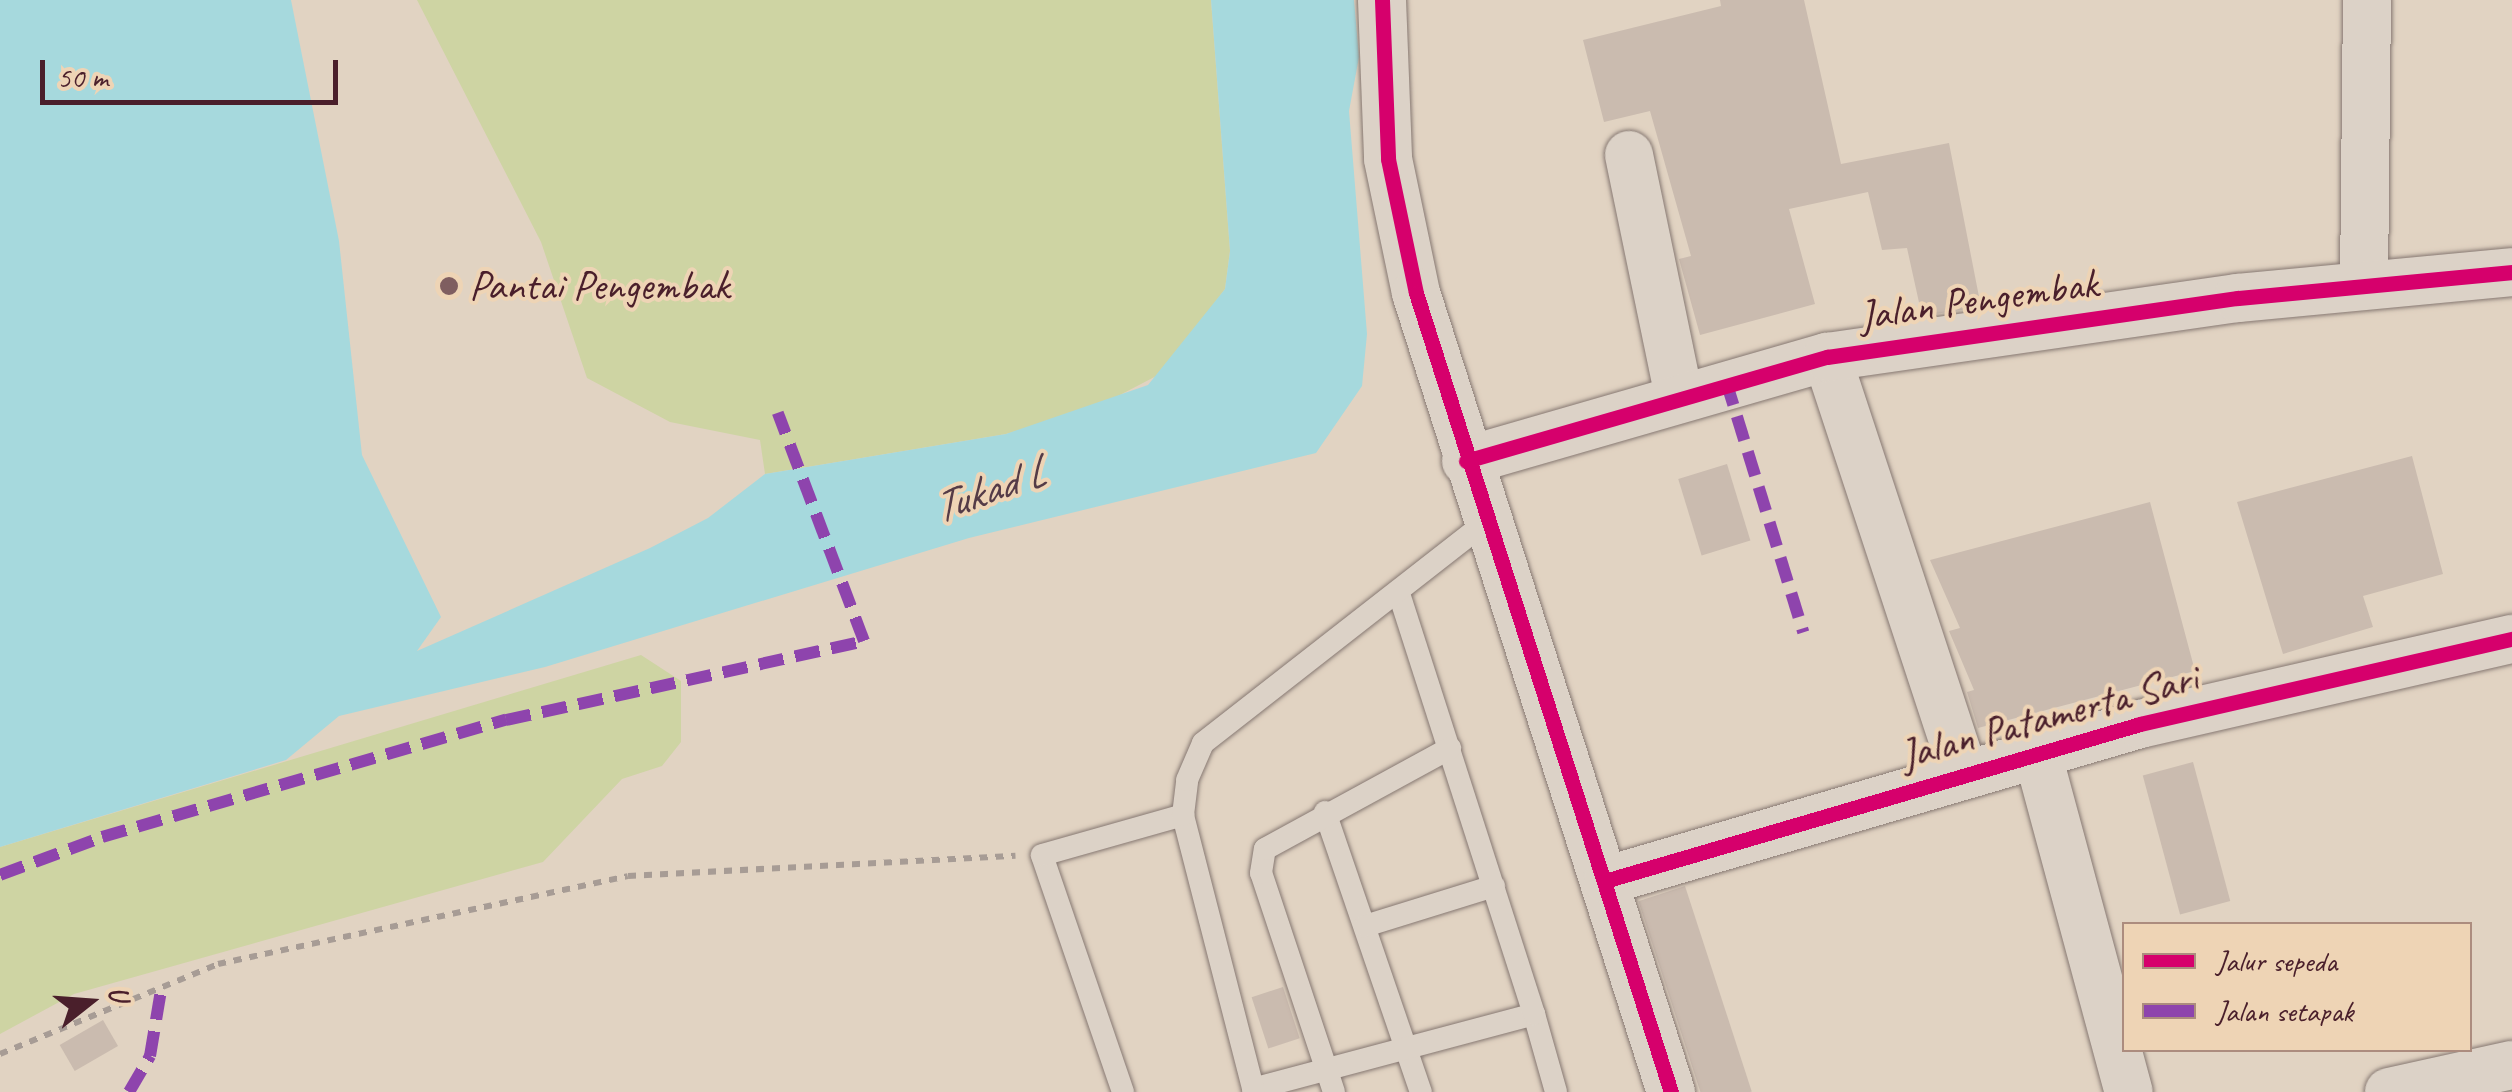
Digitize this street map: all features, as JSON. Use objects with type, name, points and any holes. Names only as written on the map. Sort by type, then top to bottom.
[{"type":"street","points":[[1382,0],[1388,159],[1466,461],[1608,880],[1671,1092]]},
{"type":"street","points":[[2364,284],[2366,0]]},
{"type":"street","points":[[1629,155],[1679,396]]},
{"type":"street","name":"Jalan Pengembak","points":[[1466,461],[1679,396],[1827,357],[2364,284],[2512,272]]},
{"type":"street","points":[[1827,357],[1964,774]]},
{"type":"street","name":"Jalan Patamerta Sari","points":[[1608,880],[2038,752],[2512,639]]},
{"type":"street","points":[[2038,752],[2129,1092]]},
{"type":"street","points":[[2388,1092],[2512,1065]]},
{"type":"lane","points":[[1485,523],[1203,743],[1183,815],[1254,1091],[1332,1083],[1408,1052],[1534,1014]]},
{"type":"lane","points":[[1398,591],[1556,1092]]},
{"type":"lane","points":[[1332,1083],[1261,873],[1264,850],[1325,812],[1450,748]]},
{"type":"lane","points":[[1325,812],[1420,1092]]},
{"type":"lane","points":[[1123,1092],[1042,855],[1183,815]]},
{"type":"lane","points":[[1365,926],[1494,886]]},
{"type":"path","points":[[0,1054],[218,964],[628,876],[1042,855]]},
{"type":"green space","points":[[417,0],[1211,0],[1230,251],[1225,289],[1162,373],[1095,408],[1006,434],[765,474],[760,440],[670,422],[587,378],[541,242]]},
{"type":"green space","points":[[641,655],[681,681],[681,742],[662,766],[622,779],[543,862],[74,994],[0,1034],[0,847]]},
{"type":"water","name":"Tukad L","points":[[0,0],[291,0],[339,241],[362,455],[441,617],[417,651],[650,548],[708,518],[765,474],[1006,434],[1148,385],[1225,289],[1230,251],[1211,0],[1354,0],[1359,57],[1349,111],[1367,334],[1362,386],[1316,453],[969,538],[545,667],[339,716],[286,760],[0,847]]},
{"type":"building","points":[[1720,0],[1804,0],[1841,164],[1949,143],[1981,307],[1922,316],[1907,248],[1882,250],[1868,192],[1789,209],[1815,304],[1700,335],[1679,259],[1691,256],[1650,111],[1604,122],[1583,40],[1721,6]]},
{"type":"building","points":[[2412,456],[2443,574],[2363,596],[2373,627],[2283,654],[2237,502]]},
{"type":"building","points":[[1727,464],[1750,541],[1702,555],[1678,479]]},
{"type":"building","points":[[2150,502],[2195,671],[1978,728],[1967,692],[1974,690],[1949,631],[1960,628],[1930,560]]},
{"type":"building","points":[[2193,762],[2230,901],[2180,915],[2143,775]]},
{"type":"building","points":[[1685,886],[1752,1091],[1700,1092],[1638,901]]},
{"type":"building","points":[[1283,987],[1300,1038],[1268,1049],[1252,997]]},
{"type":"building","points":[[103,1020],[118,1046],[75,1071],[60,1045]]},
{"type":"marked path","points":[[1726,381],[1803,632]]},
{"type":"marked path","points":[[0,875],[102,837],[506,720],[864,641],[778,413]]},
{"type":"marked path","points":[[129,1092],[150,1056],[162,984]]},
{"type":"cycle path","points":[[1382,0],[1388,159],[1416,293],[1671,1092]]},
{"type":"cycle path","points":[[1466,461],[1827,357],[2238,298],[2512,272]]},
{"type":"cycle path","points":[[1608,880],[2140,724],[2512,639]]},
{"type":"place","name":"Pantai Pengembak","points":[[449,286]]}]
